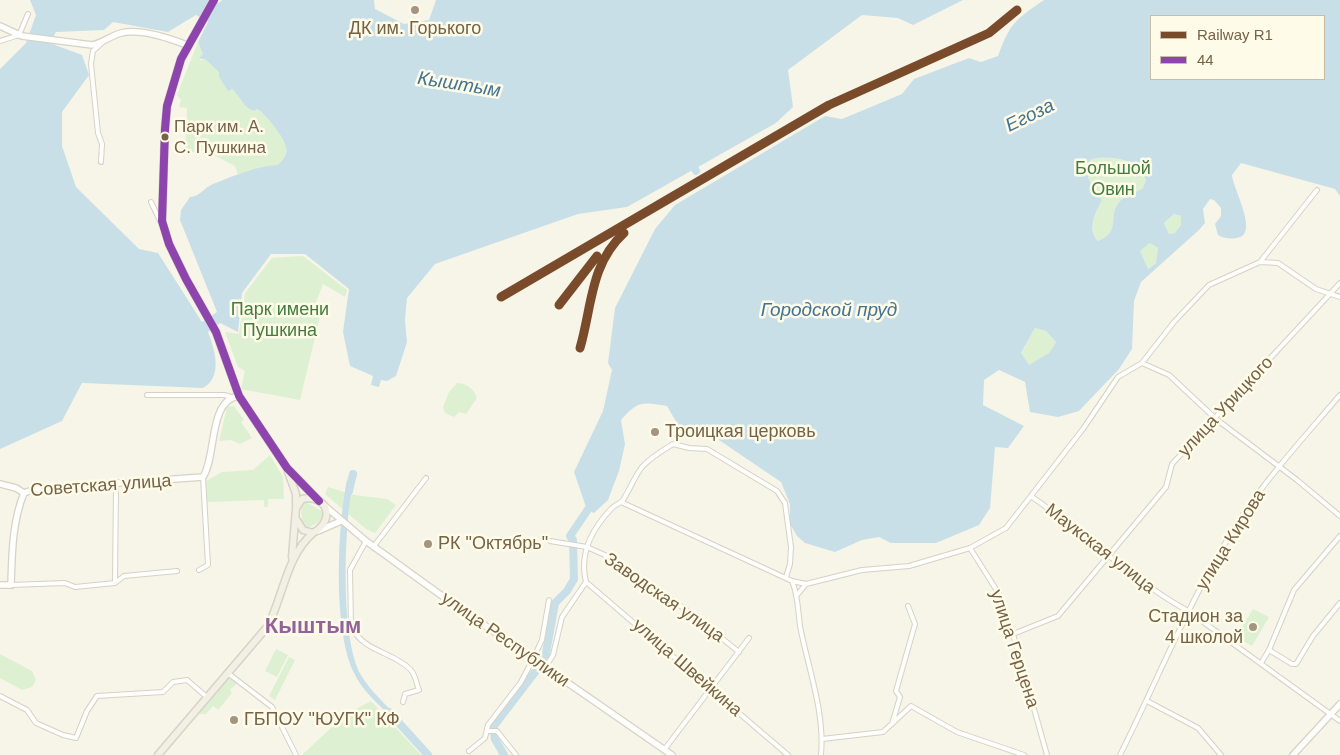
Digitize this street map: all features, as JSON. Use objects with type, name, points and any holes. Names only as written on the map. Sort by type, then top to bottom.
[{"type":"main road","points":[[158,755],[268,626],[283,592],[292,564],[302,544],[328,517],[325,506],[287,468],[239,396],[216,332],[169,244],[164,226],[166,115],[178,68],[187,45],[214,0]]},
{"type":"main road","points":[[287,468],[296,494],[292,564]]},
{"type":"main road","points":[[296,508],[302,498],[312,498],[319,501]]},
{"type":"main road","points":[[296,520],[303,530],[315,532]]},
{"type":"street","points":[[0,41],[19,35],[28,14]]},
{"type":"street","points":[[0,26],[27,37],[92,45],[102,43]]},
{"type":"street","points":[[101,162],[102,144],[98,133],[91,64],[93,51],[102,43],[122,33],[132,32],[173,40],[187,45]]},
{"type":"street","points":[[621,502],[792,581],[806,584],[862,570],[909,566],[970,548],[1006,528],[1083,429],[1118,377],[1142,363],[1174,322],[1209,285],[1260,262],[1317,190]]},
{"type":"street","points":[[151,202],[164,226]]},
{"type":"street","points":[[1260,262],[1278,263],[1316,289],[1340,297]]},
{"type":"street","name":"улица Урицкого","points":[[1013,634],[1058,616],[1166,487],[1172,464],[1216,419],[1340,283]]},
{"type":"street","points":[[1142,363],[1169,375],[1216,419],[1280,466],[1340,516]]},
{"type":"street","points":[[146,395],[239,396]]},
{"type":"street","name":"улица Кирова","points":[[1120,755],[1188,611],[1242,516],[1280,466],[1340,395]]},
{"type":"street","points":[[199,570],[208,565],[203,477],[209,463],[219,413],[224,403],[231,397]]},
{"type":"street","points":[[542,666],[553,655],[562,617],[586,582],[582,568],[587,547],[598,524],[612,506],[621,502],[642,467],[651,458],[673,444],[689,448],[707,449],[777,491],[785,503],[791,547],[790,564],[786,577]]},
{"type":"street","name":"Советская улица","points":[[0,484],[16,488],[24,493],[35,489],[203,477]]},
{"type":"street","points":[[374,546],[426,478]]},
{"type":"street","points":[[116,484],[116,583]]},
{"type":"street","points":[[11,586],[13,545],[20,504],[24,493]]},
{"type":"street","name":"Маукская улица","points":[[1032,497],[1070,522],[1164,598],[1188,611],[1340,721]]},
{"type":"street","name":"улица Республики","points":[[325,506],[366,541],[542,666],[672,755]]},
{"type":"street","points":[[315,532],[341,521]]},
{"type":"street","points":[[1261,663],[1269,650],[1294,590],[1340,536]]},
{"type":"street","points":[[366,541],[350,570],[351,626],[354,633],[366,644],[405,665],[416,676],[419,690],[405,694],[403,702]]},
{"type":"street","name":"Заводская улица","points":[[550,542],[587,547],[627,567],[739,652]]},
{"type":"street","name":"улица Герцена","points":[[970,548],[999,594],[1013,634],[1047,755]]},
{"type":"street","points":[[0,585],[64,583],[76,587],[116,583],[124,576],[177,571]]},
{"type":"street","points":[[792,581],[797,595],[822,739],[821,755]]},
{"type":"street","name":"улица Швейкина","points":[[586,582],[788,755]]},
{"type":"street","points":[[797,595],[806,584]]},
{"type":"street","points":[[469,751],[485,738],[488,725],[521,682],[542,640],[549,600]]},
{"type":"street","points":[[1269,650],[1292,664],[1296,664],[1313,636],[1340,603]]},
{"type":"street","points":[[891,726],[900,697],[896,692],[915,624],[908,606]]},
{"type":"street","points":[[664,750],[749,638]]},
{"type":"street","points":[[229,674],[272,707],[296,755]]},
{"type":"street","points":[[0,696],[26,710],[36,723],[63,735],[76,738],[87,712],[97,696],[163,692],[173,682],[187,680],[208,698]]},
{"type":"street","points":[[1147,701],[1198,728],[1221,755]]},
{"type":"street","points":[[1293,755],[1340,704]]},
{"type":"street","points":[[822,739],[883,732],[911,706],[957,732],[1024,755]]},
{"type":"street","points":[[487,731],[497,732],[516,755]]},
{"type":"green space","points":[[198,42],[203,54],[200,60],[206,60],[220,72],[221,80],[237,93],[244,104],[254,111],[257,109],[260,111],[278,132],[285,143],[286,152],[285,157],[278,165],[238,175],[235,166],[214,155],[213,149],[185,153],[187,108],[179,107],[181,100],[177,95]]},
{"type":"green space","name":"Большой Овин","points":[[1112,158],[1126,161],[1138,168],[1146,180],[1143,188],[1119,202],[1114,213],[1110,233],[1098,241],[1093,232],[1093,226],[1102,200],[1088,178],[1090,160]]},
{"type":"green space","points":[[1174,214],[1181,216],[1181,225],[1175,233],[1169,234],[1164,223]]},
{"type":"green space","points":[[1150,243],[1158,248],[1156,263],[1147,269],[1140,251]]},
{"type":"green space","name":"Парк имени Пушкина","points":[[303,256],[347,290],[345,297],[323,284],[315,305],[322,308],[300,400],[241,389],[245,371],[238,367],[225,332],[239,334],[245,293],[272,258]]},
{"type":"green space","points":[[1035,328],[1046,331],[1056,342],[1049,353],[1029,366],[1021,354]]},
{"type":"green space","points":[[457,383],[470,387],[477,398],[466,414],[459,412],[454,417],[445,413],[443,407],[449,392]]},
{"type":"green space","points":[[234,406],[244,420],[241,422],[252,438],[240,444],[231,440],[219,441],[227,407]]},
{"type":"green space","points":[[270,455],[283,477],[284,499],[268,499],[268,507],[264,507],[264,500],[207,502],[206,481],[222,472],[253,470]]},
{"type":"green space","points":[[328,487],[354,495],[387,499],[396,505],[375,533],[366,529],[325,494]]},
{"type":"green space","points":[[306,502],[322,511],[323,514],[319,522],[308,528],[302,525],[301,506]]},
{"type":"green space","name":"Стадион за 4 школой","points":[[1253,609],[1269,617],[1252,646],[1236,637]]},
{"type":"green space","points":[[276,649],[288,655],[277,677],[265,671]]},
{"type":"green space","points":[[0,654],[32,671],[36,680],[32,687],[22,690],[0,678]]},
{"type":"green space","points":[[289,657],[295,660],[275,700],[269,696]]},
{"type":"green space","points":[[229,678],[238,682],[230,690],[232,693],[218,710],[213,706],[206,714],[197,714]]},
{"type":"green space","points":[[371,701],[421,755],[302,755],[333,726],[354,710]]},
{"type":"water","points":[[30,0],[212,0],[219,3],[222,0],[374,0],[375,9],[404,24],[429,20],[436,0],[963,0],[913,25],[898,18],[862,15],[788,70],[793,107],[776,123],[627,207],[578,214],[435,264],[407,298],[405,320],[407,342],[396,376],[387,381],[381,380],[379,387],[371,385],[373,376],[350,366],[343,332],[349,289],[305,254],[271,254],[242,293],[238,332],[220,323],[208,332],[216,363],[213,377],[203,388],[82,383],[62,421],[0,449],[0,69],[26,43],[36,15]],"holes":[[[196,15],[208,22],[198,42],[203,54],[199,58],[206,60],[219,72],[219,77],[228,91],[232,89],[247,107],[254,111],[257,109],[265,115],[282,137],[286,152],[285,157],[278,165],[253,169],[207,187],[193,197],[190,197],[181,210],[180,220],[217,312],[202,322],[158,253],[139,249],[76,187],[62,146],[62,112],[89,75],[82,55],[50,43],[56,32],[104,30],[113,22],[168,32]]]},
{"type":"water","name":"Городской пруд","points":[[1044,0],[1340,0],[1340,196],[1335,189],[1241,163],[1232,175],[1246,220],[1246,229],[1243,235],[1230,239],[1218,235],[1215,224],[1221,216],[1221,208],[1214,200],[1210,199],[1203,209],[1205,223],[1141,282],[1134,301],[1132,349],[1119,369],[1079,411],[1058,417],[1030,412],[1025,382],[999,370],[984,380],[983,405],[1024,426],[1008,448],[995,447],[990,508],[979,525],[936,543],[891,543],[879,537],[862,540],[835,552],[805,543],[797,536],[790,524],[790,504],[781,482],[716,438],[688,437],[688,427],[678,425],[667,406],[646,403],[632,409],[621,420],[625,444],[619,471],[608,500],[594,513],[587,510],[574,472],[603,411],[612,370],[608,363],[615,308],[655,229],[675,205],[825,116],[842,119],[902,94],[914,79],[969,58],[981,62],[998,56],[1010,29],[1020,18]],"holes":[[[1097,158],[1126,161],[1138,168],[1146,180],[1143,188],[1119,202],[1114,213],[1110,233],[1098,241],[1093,232],[1093,221],[1102,200],[1088,178],[1090,160]],[[1174,214],[1181,216],[1181,225],[1175,233],[1169,234],[1164,223]],[[1150,243],[1158,248],[1156,263],[1148,269],[1140,251]],[[1035,328],[1046,331],[1056,342],[1049,353],[1029,365],[1021,353]]]},
{"type":"water","points":[[347,480],[353,483],[347,525],[346,581],[347,609],[354,658],[361,675],[373,692],[398,718],[394,719],[362,686],[354,673],[347,654],[340,606],[339,551]]},
{"type":"waterway","name":"Кыштым","points":[[690,159],[696,171]]},
{"type":"waterway","points":[[349,491],[353,474]]},
{"type":"waterway","points":[[504,755],[495,739],[493,727],[545,659],[555,603],[567,591],[574,579],[573,540],[570,536],[593,502]]},
{"type":"waterway","points":[[389,712],[428,755]]},
{"type":"rail line","name":"R1","points":[[501,297],[829,105],[989,33],[1017,10]]},
{"type":"rail line","name":"R1","points":[[580,348],[598,272],[604,258],[624,233]]},
{"type":"rail line","name":"R1","points":[[559,305],[597,256]]},
{"type":"transit line","name":"44","points":[[214,0],[181,59],[167,106],[162,221],[169,244],[186,279],[216,332],[239,396],[287,468],[319,501]]},
{"type":"place","name":"ДК им. Горького","points":[[415,10]]},
{"type":"place","name":"Парк им. А. С. Пушкина","points":[[165,137]]},
{"type":"place","name":"Троицкая церковь","points":[[655,432]]},
{"type":"place","name":"РК \"Октябрь\"","points":[[428,544]]},
{"type":"place","name":"Стадион за 4 школой","points":[[1253,627]]},
{"type":"place","name":"ГБПОУ \"ЮУГК\" КФ","points":[[234,720]]},
{"type":"district","name":"Кыштым","points":[[313,627]]},
{"type":"water label","name":"Егоза","points":[[1030,116]]}]
